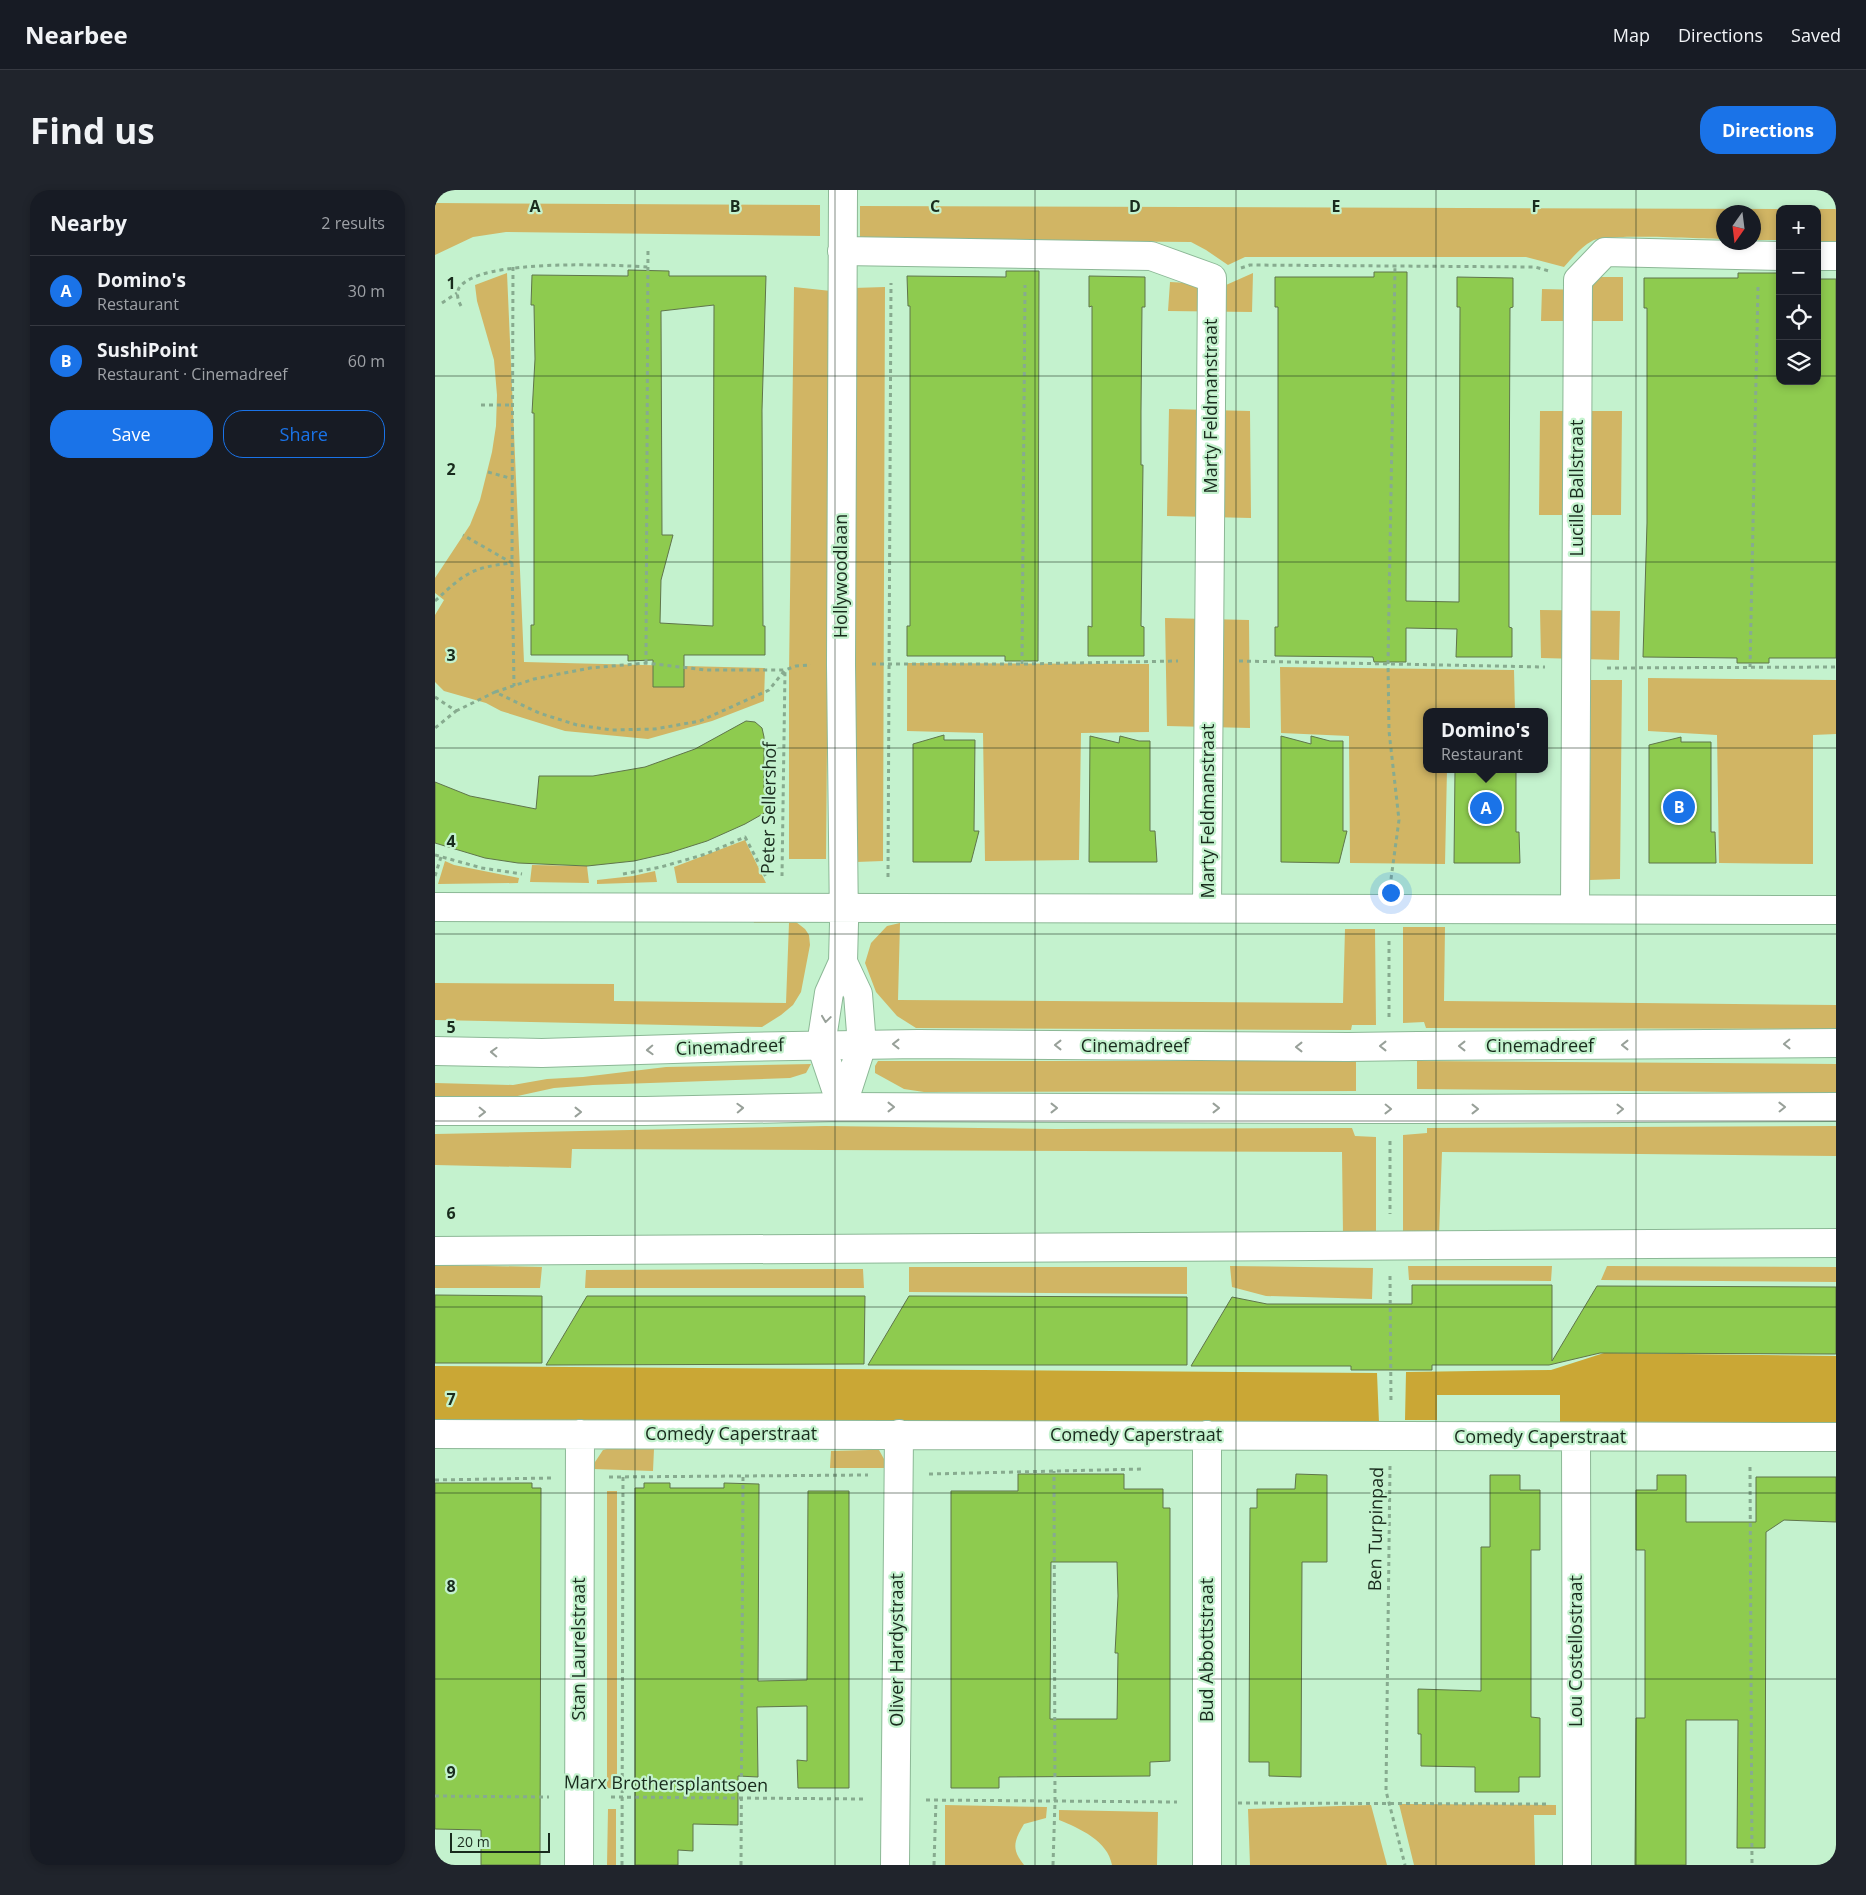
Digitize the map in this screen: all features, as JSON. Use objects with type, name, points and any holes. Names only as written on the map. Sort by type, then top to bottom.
[{"type":"street","name":"Hollywoodlaan","points":[[842,1107],[821,1045],[829,992],[843,962],[841,664],[843,190]]},
{"type":"street","points":[[842,251],[1151,256],[1212,278]]},
{"type":"street","points":[[1578,280],[1605,252],[1769,256]]},
{"type":"street","points":[[1821,256],[1836,256]]},
{"type":"street","name":"Marty Feldmanstraat","points":[[1207,908],[1212,278]]},
{"type":"street","name":"Lucille Ballstraat","points":[[1575,909],[1578,280]]},
{"type":"street","points":[[435,907],[1836,910]]},
{"type":"street","name":"Hollywoodlaan","points":[[842,1107],[862,1045],[858,994],[843,962]]},
{"type":"street","name":"Cinemadreef","points":[[435,1051],[543,1053],[821,1045],[1418,1046],[1836,1043]]},
{"type":"street","points":[[435,1111],[645,1112],[842,1107],[1427,1110],[1836,1106]]},
{"type":"street","points":[[435,1251],[1836,1243]]},
{"type":"street","name":"Comedy Caperstraat","points":[[435,1434],[1207,1435],[1576,1438],[1836,1437]]},
{"type":"street","name":"Stan Laurelstraat","points":[[579,1865],[580,1434]]},
{"type":"street","name":"Oliver Hardystraat","points":[[895,1865],[899,1434]]},
{"type":"street","name":"Bud Abbottstraat","points":[[1207,1435],[1207,1865]]},
{"type":"street","name":"Lou Costellostraat","points":[[1576,1438],[1577,1865]]},
{"type":"path","points":[[646,663],[648,247]]},
{"type":"path","points":[[888,880],[891,664],[891,252]]},
{"type":"path","points":[[1021,664],[1025,254]]},
{"type":"path","points":[[1750,667],[1769,256]]},
{"type":"path","points":[[442,303],[457,293],[460,286],[469,280],[513,267],[619,265],[648,267]]},
{"type":"path","points":[[1212,278],[1250,265],[1535,267],[1578,280]]},
{"type":"path","points":[[1390,909],[1389,891],[1399,820],[1389,731],[1388,664],[1395,266]]},
{"type":"path","points":[[513,267],[512,563],[514,686]]},
{"type":"path","points":[[457,293],[461,306]]},
{"type":"path","points":[[481,405],[513,405]]},
{"type":"path","points":[[488,472],[513,478]]},
{"type":"path","points":[[463,535],[512,563]]},
{"type":"path","points":[[435,601],[455,582],[470,572],[488,566],[512,563]]},
{"type":"path","points":[[435,728],[456,711],[495,692],[534,679],[590,668],[646,663],[705,670],[785,670],[795,666],[841,664],[1021,664],[1209,660],[1577,668],[1836,667]]},
{"type":"path","points":[[495,692],[539,713],[577,725],[612,730],[655,729],[700,721],[769,690],[785,670]]},
{"type":"path","name":"Peter Sellershof","points":[[782,881],[785,670]]},
{"type":"path","points":[[435,697],[456,711]]},
{"type":"path","name":"Peter Sellershof","points":[[614,876],[661,867],[706,854],[745,837],[770,883]]},
{"type":"path","points":[[435,855],[482,868],[525,874]]},
{"type":"path","points":[[435,877],[441,858]]},
{"type":"path","points":[[1390,1190],[1391,1437]]},
{"type":"path","points":[[1750,1459],[1752,1865]]},
{"type":"path","name":"Ben Turpinpad","points":[[1381,1464],[1390,1464],[1386,1791],[1405,1865]]},
{"type":"path","points":[[435,1480],[898,1475],[1149,1469]]},
{"type":"path","points":[[1053,1865],[1055,1801],[1054,1471]]},
{"type":"path","points":[[741,1865],[743,1476]]},
{"type":"path","points":[[622,1865],[623,1477]]},
{"type":"path","name":"Marx Brothersplantsoen","points":[[435,1796],[896,1800]]},
{"type":"path","points":[[934,1865],[936,1800]]},
{"type":"shaded area","points":[[435,203],[820,205],[820,236],[506,232],[473,237],[435,255]]},
{"type":"shaded area","points":[[860,206],[1716,209],[1716,239],[1616,237],[1601,239],[1592,241],[1584,246],[1564,267],[1526,257],[1245,257],[1228,265],[1191,242],[860,239]]},
{"type":"shaded area","points":[[1761,209],[1776,209],[1776,240],[1761,240]]},
{"type":"shaded area","points":[[1821,209],[1836,209],[1836,241],[1821,241]]},
{"type":"shaded area","points":[[507,273],[524,662],[765,668],[764,701],[712,721],[648,739],[565,731],[501,711],[486,703],[444,691],[435,682],[435,615],[444,600],[435,593],[435,578],[470,525],[480,500],[492,452],[496,426],[497,395],[494,360],[477,301],[475,285]]},
{"type":"shaded area","points":[[1253,273],[1252,312],[1168,311],[1170,282],[1226,285]]},
{"type":"shaded area","points":[[1600,277],[1623,277],[1623,321],[1541,321],[1542,289],[1585,290]]},
{"type":"shaded area","points":[[794,287],[831,291],[826,859],[789,859],[789,674]]},
{"type":"shaded area","points":[[885,287],[883,861],[856,862],[853,288]]},
{"type":"shaded area","points":[[1169,409],[1250,411],[1251,518],[1167,516]]},
{"type":"shaded area","points":[[1540,411],[1622,411],[1621,515],[1539,515]]},
{"type":"shaded area","points":[[1540,610],[1620,611],[1619,660],[1541,658]]},
{"type":"shaded area","points":[[1165,618],[1249,620],[1250,728],[1167,726]]},
{"type":"shaded area","points":[[907,663],[1149,664],[1149,732],[1081,733],[1079,860],[985,861],[983,733],[907,731]]},
{"type":"shaded area","points":[[1280,667],[1514,670],[1515,708],[1423,708],[1423,773],[1447,773],[1445,864],[1350,863],[1349,736],[1281,733]]},
{"type":"shaded area","points":[[1648,678],[1836,680],[1836,734],[1813,735],[1813,864],[1719,863],[1717,735],[1648,731]]},
{"type":"shaded area","points":[[1591,680],[1622,680],[1620,879],[1589,880]]},
{"type":"shaded area","points":[[745,840],[766,883],[677,883],[674,867]]},
{"type":"shaded area","points":[[445,861],[454,865],[519,878],[518,883],[438,884]]},
{"type":"shaded area","points":[[532,865],[587,866],[589,883],[530,882]]},
{"type":"shaded area","points":[[655,871],[657,882],[597,884],[597,880],[633,876]]},
{"type":"shaded area","points":[[753,918],[788,919],[796,922],[809,935],[810,945],[801,992],[793,1005],[762,1027],[435,1020],[435,983],[614,984],[614,1001],[786,1003],[789,923],[754,923]]},
{"type":"shaded area","points":[[900,923],[898,1000],[1343,1003],[1345,929],[1375,929],[1376,1025],[1352,1025],[1351,1030],[916,1028],[897,1016],[876,992],[865,963],[871,943],[887,926]]},
{"type":"shaded area","points":[[1403,927],[1445,927],[1444,1001],[1836,1005],[1836,1029],[1426,1028],[1424,1022],[1403,1023]]},
{"type":"shaded area","points":[[878,1061],[1356,1061],[1356,1091],[924,1092],[904,1089],[875,1073],[875,1066]]},
{"type":"shaded area","points":[[1417,1061],[1836,1064],[1836,1093],[1417,1089]]},
{"type":"shaded area","points":[[811,1064],[806,1073],[790,1078],[593,1085],[554,1088],[513,1097],[435,1096],[435,1083],[513,1085],[547,1079],[583,1077],[666,1067]]},
{"type":"shaded area","points":[[825,1126],[1056,1129],[1352,1128],[1355,1136],[1376,1137],[1376,1235],[1343,1235],[1342,1152],[572,1149],[571,1168],[435,1165],[435,1134]]},
{"type":"shaded area","points":[[1836,1126],[1836,1156],[1442,1152],[1439,1236],[1403,1235],[1403,1135],[1427,1133],[1427,1128]]},
{"type":"shaded area","points":[[435,1265],[542,1267],[540,1288],[435,1288]]},
{"type":"shaded area","points":[[1230,1266],[1373,1268],[1372,1299],[1266,1296],[1232,1287]]},
{"type":"shaded area","points":[[1408,1266],[1552,1266],[1551,1281],[1409,1280]]},
{"type":"shaded area","points":[[1607,1266],[1836,1267],[1836,1282],[1601,1280]]},
{"type":"shaded area","points":[[909,1267],[1187,1267],[1187,1294],[909,1292]]},
{"type":"shaded area","points":[[863,1269],[864,1288],[585,1288],[586,1270]]},
{"type":"shaded area","points":[[1604,1353],[1836,1356],[1836,1426],[1560,1427],[1560,1395],[1437,1395],[1437,1420],[1405,1420],[1406,1372],[1551,1370]]},
{"type":"shaded area","points":[[435,1366],[1377,1373],[1379,1423],[435,1423]]},
{"type":"shaded area","points":[[614,1447],[654,1449],[653,1471],[593,1469],[593,1465],[603,1450]]},
{"type":"shaded area","points":[[879,1450],[889,1468],[830,1468],[831,1451]]},
{"type":"shaded area","points":[[607,1491],[617,1491],[617,1789],[607,1788]]},
{"type":"shaded area","points":[[1399,1804],[1556,1805],[1556,1815],[1534,1815],[1535,1865],[1414,1865]]},
{"type":"shaded area","points":[[945,1805],[1047,1807],[1046,1818],[1024,1824],[1016,1840],[1017,1854],[1024,1865],[945,1865]]},
{"type":"shaded area","points":[[1371,1805],[1387,1865],[1250,1865],[1248,1809]]},
{"type":"shaded area","points":[[608,1809],[616,1809],[616,1865],[607,1865]]},
{"type":"shaded area","points":[[1059,1810],[1158,1812],[1157,1865],[1112,1865],[1105,1849],[1099,1842],[1084,1831],[1059,1820]]},
{"type":"building","points":[[628,270],[669,271],[669,276],[766,276],[762,410],[763,626],[765,626],[765,655],[684,655],[684,687],[653,687],[653,660],[628,661],[628,655],[531,655],[531,625],[534,625],[534,413],[532,413],[535,359],[534,305],[531,305],[532,275],[628,276]],"holes":[[[714,305],[713,626],[660,623],[661,580],[673,535],[662,535],[661,311]]]},
{"type":"building","points":[[1006,271],[1039,271],[1038,661],[1005,661],[1005,656],[907,656],[907,626],[910,626],[910,306],[908,306],[907,276],[1006,277]]},
{"type":"building","points":[[1374,272],[1407,272],[1406,601],[1459,602],[1460,307],[1457,307],[1457,277],[1513,278],[1513,307],[1510,308],[1509,533],[1509,627],[1512,628],[1512,657],[1456,657],[1457,629],[1406,628],[1406,662],[1374,662],[1373,657],[1275,656],[1275,627],[1278,627],[1278,307],[1275,307],[1275,277],[1374,277]]},
{"type":"building","points":[[1738,273],[1776,273],[1776,385],[1821,385],[1821,279],[1836,279],[1836,658],[1769,658],[1769,663],[1737,663],[1737,658],[1643,657],[1647,523],[1647,308],[1644,308],[1644,278],[1738,278]]},
{"type":"building","points":[[1089,276],[1145,277],[1145,307],[1142,307],[1141,411],[1141,465],[1143,465],[1141,626],[1144,627],[1144,656],[1088,656],[1088,626],[1092,627],[1092,306],[1089,307]]},
{"type":"building","points":[[746,721],[755,722],[762,728],[764,737],[764,790],[775,807],[745,824],[707,841],[669,853],[634,861],[587,866],[518,863],[485,858],[435,843],[435,782],[470,796],[536,809],[539,776],[593,776],[645,767],[695,749]]},
{"type":"building","points":[[944,735],[944,740],[975,740],[974,831],[979,831],[971,862],[913,862],[913,744]]},
{"type":"building","points":[[1090,736],[1119,743],[1120,736],[1139,741],[1150,741],[1150,831],[1155,831],[1157,862],[1089,862]]},
{"type":"building","points":[[1281,736],[1311,744],[1311,736],[1330,741],[1343,741],[1343,831],[1347,831],[1339,863],[1281,862]]},
{"type":"building","points":[[1681,737],[1681,742],[1711,742],[1711,832],[1715,832],[1716,863],[1649,863],[1649,745]]},
{"type":"building","points":[[1455,773],[1516,773],[1516,832],[1519,832],[1520,863],[1454,863]]},
{"type":"building","points":[[1412,1285],[1552,1285],[1552,1361],[1597,1286],[1836,1287],[1836,1354],[1600,1353],[1549,1365],[1432,1365],[1432,1370],[1351,1370],[1351,1366],[1191,1366],[1232,1297],[1267,1304],[1412,1304]]},
{"type":"building","points":[[435,1295],[542,1296],[542,1363],[435,1363]]},
{"type":"building","points":[[587,1296],[865,1296],[864,1364],[546,1365]]},
{"type":"building","points":[[909,1296],[1187,1297],[1187,1365],[868,1365]]},
{"type":"building","points":[[1018,1474],[1124,1474],[1124,1489],[1163,1489],[1163,1508],[1170,1508],[1170,1761],[1150,1762],[1150,1776],[999,1777],[999,1788],[951,1788],[951,1491],[1018,1491]],"holes":[[[1051,1562],[1117,1562],[1118,1596],[1115,1653],[1118,1653],[1117,1719],[1050,1719]]]},
{"type":"building","points":[[1296,1474],[1327,1475],[1327,1562],[1302,1562],[1301,1777],[1269,1776],[1269,1762],[1249,1762],[1250,1508],[1257,1508],[1257,1489],[1295,1489]]},
{"type":"building","points":[[1490,1475],[1520,1475],[1520,1490],[1540,1490],[1540,1550],[1531,1550],[1531,1717],[1540,1718],[1540,1777],[1519,1777],[1519,1792],[1475,1792],[1475,1767],[1421,1766],[1421,1734],[1418,1734],[1418,1689],[1481,1691],[1481,1547],[1490,1547]]},
{"type":"building","points":[[1657,1475],[1686,1475],[1686,1522],[1756,1522],[1756,1477],[1836,1477],[1836,1522],[1784,1520],[1766,1532],[1765,1848],[1737,1848],[1738,1720],[1686,1720],[1686,1865],[1635,1865],[1636,1718],[1645,1718],[1645,1550],[1636,1550],[1636,1490],[1657,1490]]},
{"type":"building","points":[[435,1483],[532,1483],[532,1488],[541,1488],[540,1865],[481,1865],[481,1830],[435,1829]]},
{"type":"building","points":[[644,1483],[670,1483],[670,1488],[724,1488],[724,1483],[759,1484],[758,1681],[807,1680],[808,1491],[849,1491],[849,1788],[798,1788],[797,1760],[807,1761],[807,1706],[757,1707],[758,1777],[738,1776],[738,1825],[693,1824],[693,1851],[678,1850],[678,1865],[635,1865],[635,1488],[644,1488]]},
{"type":"place","name":"SushiPoint","points":[[1679,807]]},
{"type":"place","name":"Domino's","points":[[1486,808]]}]
